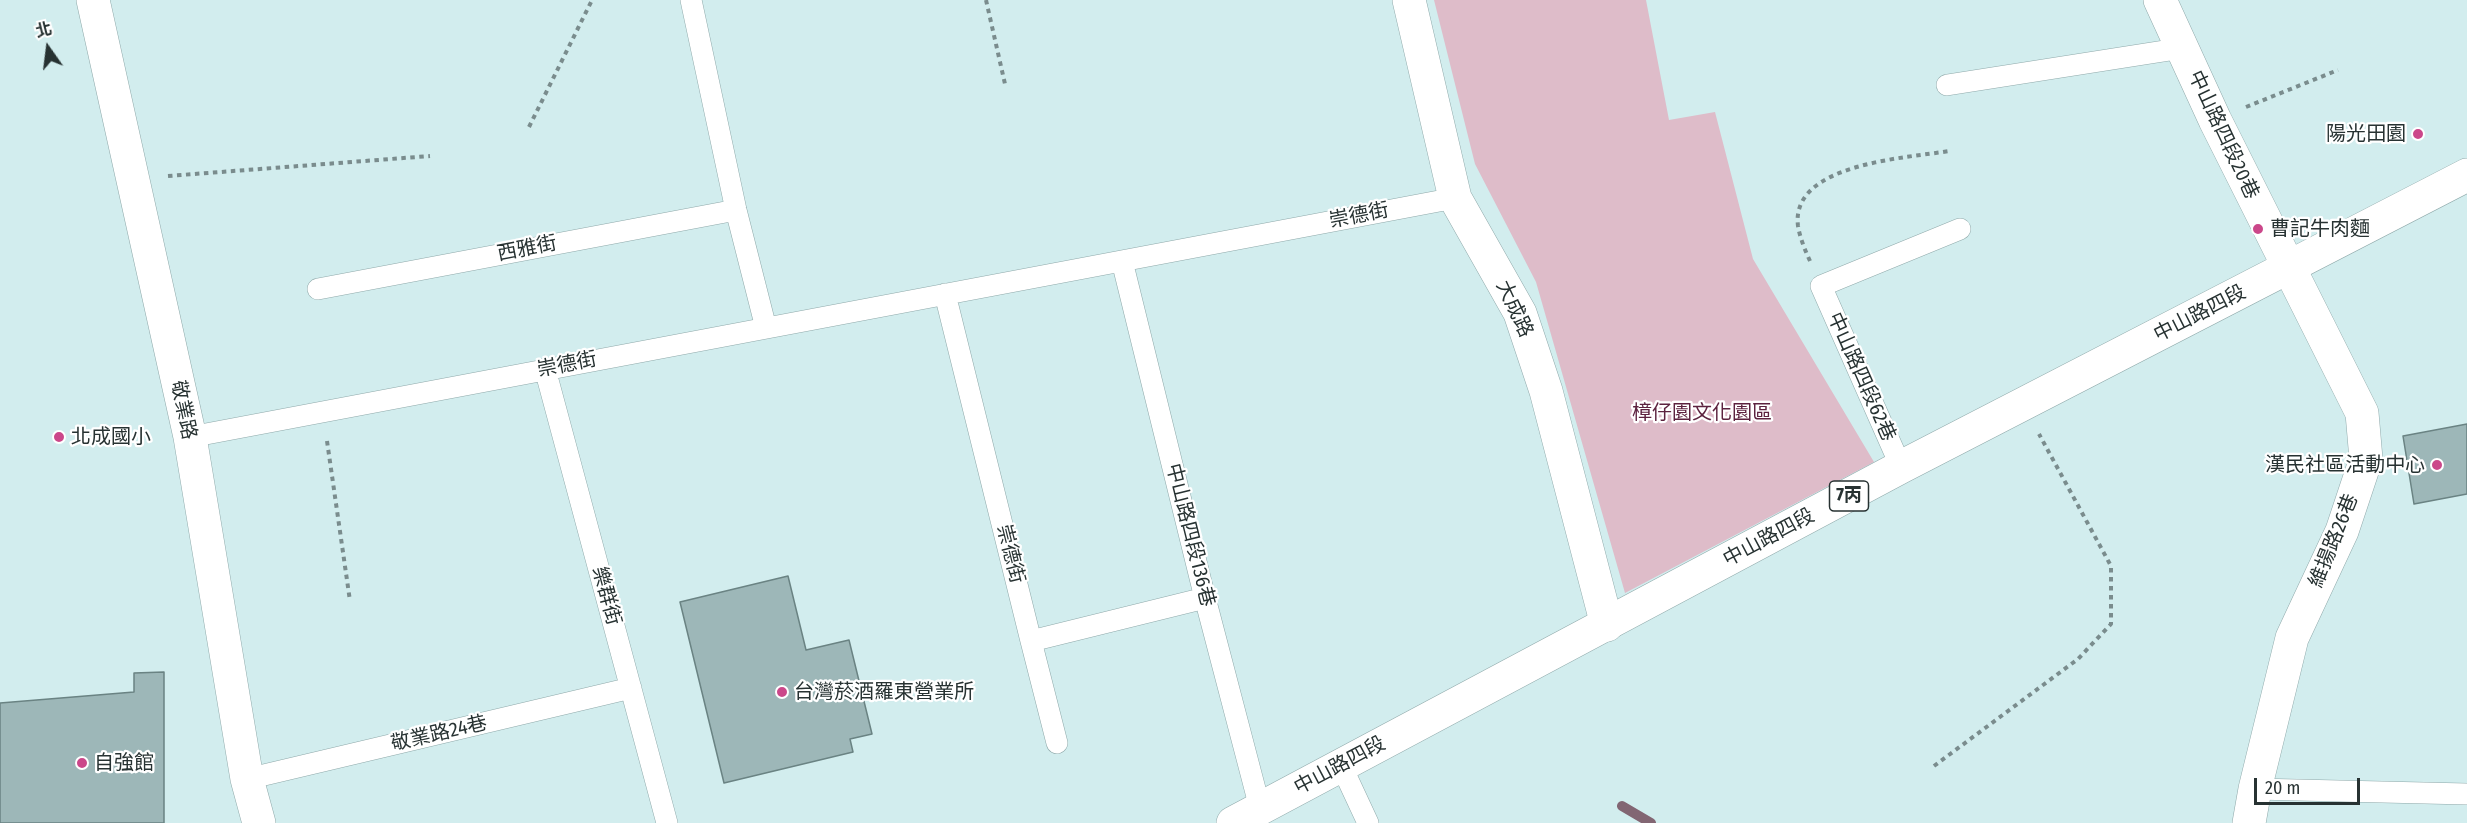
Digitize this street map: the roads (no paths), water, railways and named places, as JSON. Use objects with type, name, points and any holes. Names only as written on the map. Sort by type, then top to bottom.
[{"type":"street","name":"敬業路","points":[[93,0],[190,437],[248,779],[259,823]]},
{"type":"street","name":"大成路","points":[[1409,0],[1455,198],[1520,313],[1546,391],[1607,625]]},
{"type":"street","name":"中山路四段20巷","points":[[2160,0],[2214,120],[2288,269]]},
{"type":"street","name":"中山路四段","points":[[1247,815],[1901,467],[2467,175]]},
{"type":"street","name":"維揚路26巷","points":[[2249,823],[2255,789],[2292,638],[2342,531],[2366,459],[2362,413],[2288,269]]},
{"type":"lane","points":[[691,0],[736,210],[766,328]]},
{"type":"lane","points":[[1947,85],[2183,48]]},
{"type":"lane","name":"崇德街","points":[[190,437],[1455,198]]},
{"type":"lane","name":"西雅街","points":[[318,289],[736,210]]},
{"type":"lane","name":"中山路四段62巷","points":[[1901,467],[1821,286],[1960,229]]},
{"type":"lane","name":"中山路四段136巷","points":[[1122,261],[1205,598],[1247,815]]},
{"type":"lane","name":"崇德街","points":[[945,294],[1057,743]]},
{"type":"lane","name":"樂群街","points":[[546,369],[667,823]]},
{"type":"lane","points":[[1031,641],[1205,598]]},
{"type":"lane","name":"敬業路24巷","points":[[248,779],[631,688]]},
{"type":"lane","points":[[1341,765],[1368,823]]},
{"type":"lane","points":[[2255,789],[2467,794]]},
{"type":"waterway","points":[[1622,806],[1651,823]]},
{"type":"place","name":"陽光田園","points":[[2418,134]]},
{"type":"place","name":"曹記牛肉麵","points":[[2258,229]]},
{"type":"place","name":"北成國小","points":[[59,437]]},
{"type":"place","name":"漢民社區活動中心","points":[[2437,465]]},
{"type":"place","name":"台灣菸酒羅東營業所","points":[[782,692]]},
{"type":"place","name":"自強館","points":[[82,763]]},
{"type":"park label","name":"樟仔園文化園區","points":[[1702,413]]}]
